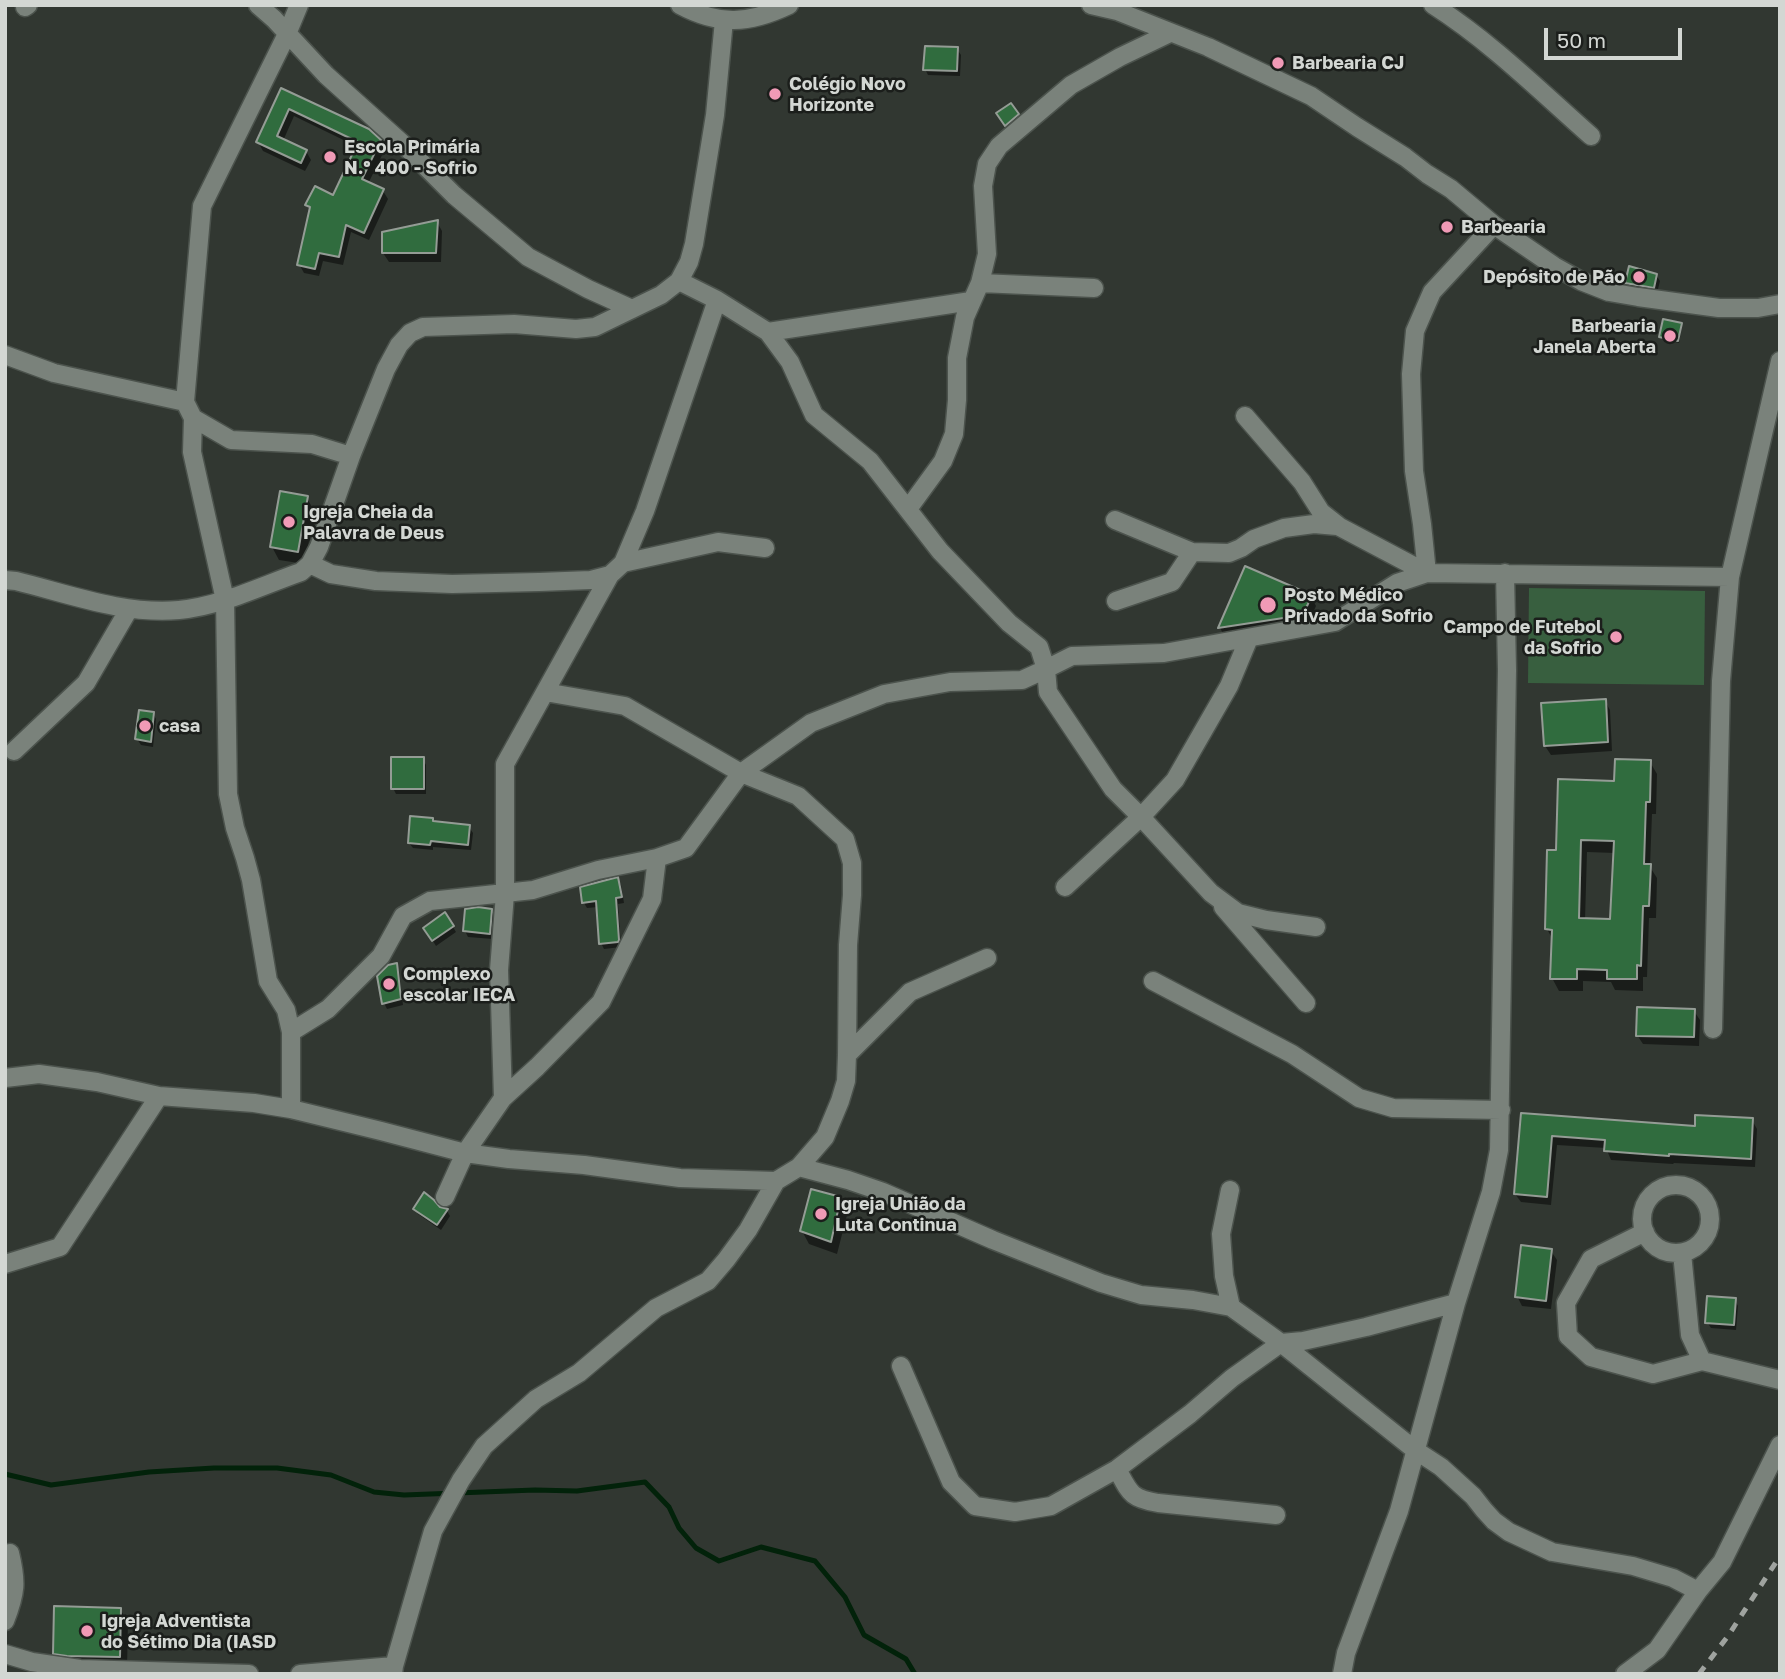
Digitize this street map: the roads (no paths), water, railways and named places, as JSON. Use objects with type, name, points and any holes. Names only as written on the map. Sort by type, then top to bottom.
[{"type":"street","points":[[258,5],[326,75],[404,145],[454,195],[528,257],[632,309]]},
{"type":"street","points":[[291,1109],[291,1032],[286,1010],[268,981],[251,880],[228,794],[225,600],[192,452],[189,410],[202,206],[299,5]]},
{"type":"street","points":[[680,5],[699,15],[741,21],[757,18],[789,5]]},
{"type":"street","points":[[1091,5],[1117,11],[1208,47],[1311,96],[1405,156],[1451,189],[1494,225],[1581,281],[1609,292],[1719,308],[1758,308],[1780,303]]},
{"type":"street","points":[[1433,5],[1505,58],[1591,136]]},
{"type":"street","points":[[5,580],[129,609],[179,610],[225,600],[301,572],[310,564],[319,547],[351,456],[386,369],[399,345],[410,334],[423,327],[514,324],[576,329],[595,327],[662,295],[680,281],[694,244],[715,116],[724,20]]},
{"type":"street","points":[[908,509],[943,461],[954,434],[957,358],[965,317],[980,283],[987,254],[983,186],[987,164],[999,146],[1072,85],[1120,57],[1170,33]]},
{"type":"street","points":[[1427,573],[1414,471],[1411,374],[1415,331],[1432,292],[1494,225]]},
{"type":"street","points":[[680,281],[717,300],[768,332],[790,362],[814,415],[870,461],[940,551],[1009,623],[1039,647],[1046,669],[1048,692],[1113,789],[1211,893],[1306,1003]]},
{"type":"street","points":[[980,283],[1094,288]]},
{"type":"street","points":[[503,1098],[499,970],[505,894],[505,764],[616,569],[645,511],[717,300]]},
{"type":"street","points":[[768,332],[971,301]]},
{"type":"street","points":[[5,355],[54,373],[189,410],[230,440],[312,444],[351,456]]},
{"type":"street","points":[[1713,1029],[1721,681],[1730,577],[1780,361]]},
{"type":"street","points":[[1245,416],[1302,482],[1321,512],[1340,527],[1427,573]]},
{"type":"street","points":[[1115,520],[1192,552],[1229,553],[1254,539],[1283,528],[1314,524],[1340,527]]},
{"type":"street","points":[[310,564],[331,574],[376,581],[452,584],[591,580],[616,569],[718,542],[765,548]]},
{"type":"street","points":[[1116,601],[1172,582],[1192,552]]},
{"type":"street","points":[[291,1032],[328,1009],[381,956],[403,916],[430,901],[533,890],[598,870],[657,858],[687,848],[741,773],[811,723],[884,694],[950,682],[1022,680],[1072,656],[1164,653],[1335,621],[1397,583],[1427,573],[1730,577]]},
{"type":"street","points":[[1342,1674],[1346,1653],[1399,1511],[1456,1303],[1491,1192],[1500,1150],[1507,670],[1505,573]]},
{"type":"street","points":[[14,751],[86,683],[129,609]]},
{"type":"street","points":[[1065,887],[1141,817],[1175,780],[1229,686],[1249,638]]},
{"type":"street","points":[[300,1674],[393,1670],[433,1531],[461,1480],[484,1446],[536,1399],[579,1373],[656,1308],[708,1281],[748,1230],[776,1181],[799,1167],[825,1138],[846,1081],[852,863],[845,839],[798,796],[741,773],[625,706],[545,692]]},
{"type":"street","points":[[445,1197],[465,1153],[503,1098],[601,1002],[652,899],[657,858]]},
{"type":"street","points":[[1211,893],[1238,913],[1316,927]]},
{"type":"street","points":[[847,1055],[909,992],[987,958]]},
{"type":"street","points":[[1153,981],[1292,1054],[1359,1098],[1394,1108],[1501,1110]]},
{"type":"street","points":[[5,1078],[39,1073],[159,1096],[254,1103],[291,1109],[465,1153],[680,1178],[776,1181]]},
{"type":"street","points":[[5,1264],[60,1247],[159,1096]]},
{"type":"street","points":[[799,1167],[883,1192],[1101,1283],[1141,1295],[1231,1307],[1281,1343],[1415,1450],[1441,1467],[1473,1496],[1494,1521],[1509,1532],[1552,1552],[1633,1566],[1674,1578],[1698,1591]]},
{"type":"street","points":[[1668,1186],[1689,1188],[1705,1202],[1709,1212],[1707,1234],[1692,1250],[1682,1253],[1659,1249],[1645,1232],[1644,1209],[1649,1199],[1668,1186]]},
{"type":"street","points":[[1230,1189],[1221,1234],[1224,1276],[1231,1307]]},
{"type":"street","points":[[1645,1232],[1591,1259],[1566,1303],[1568,1336],[1591,1357],[1653,1374],[1702,1361],[1780,1380]]},
{"type":"street","points":[[1682,1253],[1690,1335],[1702,1361]]},
{"type":"street","points":[[901,1366],[951,1482],[975,1506],[1015,1513],[1051,1506],[1117,1469],[1190,1414],[1231,1378],[1281,1343],[1367,1327],[1456,1303]]},
{"type":"street","points":[[1625,1674],[1657,1650],[1722,1562],[1780,1445]]},
{"type":"street","points":[[1117,1469],[1130,1493],[1140,1500],[1276,1515]]},
{"type":"street","points":[[5,1554],[10,1553],[16,1575],[13,1601],[5,1621]]},
{"type":"street","points":[[5,1654],[32,1662],[80,1669],[249,1674]]},
{"type":"waterway","points":[[5,1474],[51,1485],[149,1472],[277,1468],[331,1475],[374,1492],[404,1495],[577,1491],[645,1482],[669,1507],[679,1528],[696,1548],[719,1561],[761,1547],[815,1561],[845,1597],[864,1635],[906,1659],[915,1674]]},
{"type":"railway","points":[[1699,1674],[1728,1636],[1780,1556]]},
{"type":"place","name":"Barbearia CJ","points":[[1278,63]]},
{"type":"place","name":"Colégio Novo Horizonte","points":[[775,94]]},
{"type":"place","name":"Escola Primária N.º 400 - Sofrio","points":[[330,157]]},
{"type":"place","name":"Barbearia","points":[[1447,227]]},
{"type":"place","name":"Depósito de Pão","points":[[1639,277]]},
{"type":"place","name":"Barbearia Janela Aberta","points":[[1670,336]]},
{"type":"place","name":"Igreja Cheia da Palavra de Deus","points":[[289,522]]},
{"type":"place","name":"Posto Médico Privado da Sofrio","points":[[1268,605]]},
{"type":"place","name":"Campo de Futebol da Sofrio","points":[[1616,637]]},
{"type":"place","name":"casa","points":[[145,726]]},
{"type":"place","name":"Complexo escolar IECA","points":[[389,984]]},
{"type":"place","name":"Igreja União da Luta Continua","points":[[821,1214]]},
{"type":"place","name":"Igreja Adventista do Sétimo Dia (IASD","points":[[87,1631]]}]
